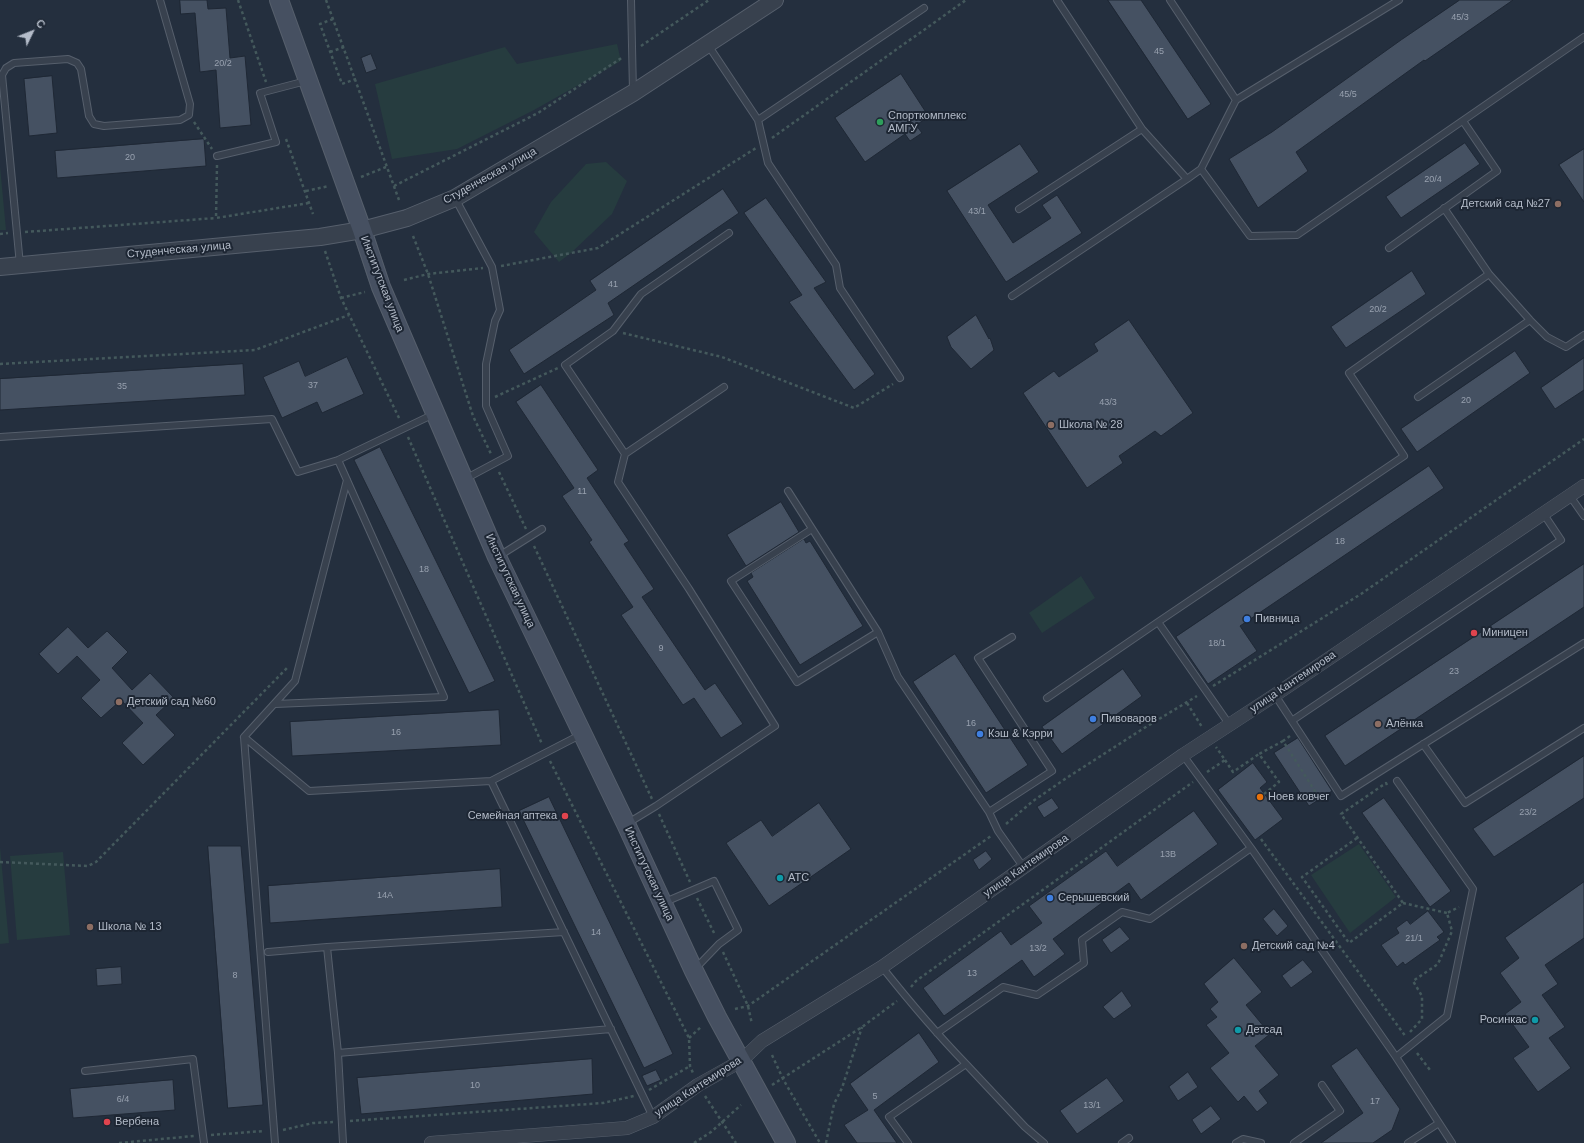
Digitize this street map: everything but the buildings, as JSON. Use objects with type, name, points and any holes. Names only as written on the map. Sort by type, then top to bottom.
[{"type":"main road","name":"Институтская улица","points":[[279,0],[381,287],[497,557],[583,733],[694,971],[786,1143]]},
{"type":"street","name":"Студенческая улица","points":[[0,267],[320,237],[362,230],[407,218],[455,198],[633,93],[775,0]]},
{"type":"street","name":"улица Кантемирова","points":[[431,1143],[627,1128],[653,1117],[698,1085],[741,1061],[762,1041],[882,967],[1183,755],[1275,695],[1584,486]]},
{"type":"lane","points":[[20,266],[2,75],[6,68],[14,64],[68,59],[77,63],[82,69],[89,116],[94,124],[104,126],[180,120],[189,115],[190,104],[160,0]]},
{"type":"lane","points":[[631,0],[633,93]]},
{"type":"lane","points":[[1056,0],[1142,129],[1187,179]]},
{"type":"lane","points":[[1170,0],[1236,100]]},
{"type":"lane","points":[[1012,296],[1201,169],[1236,100],[1399,0]]},
{"type":"lane","points":[[758,120],[924,8]]},
{"type":"lane","points":[[1201,169],[1250,236],[1297,235],[1584,37]]},
{"type":"lane","points":[[708,44],[758,120],[768,162],[836,265],[840,288],[900,378]]},
{"type":"lane","points":[[217,156],[276,142],[260,93],[308,81]]},
{"type":"lane","points":[[1389,248],[1497,171],[1463,121]]},
{"type":"lane","points":[[1019,209],[1142,129]]},
{"type":"lane","points":[[455,198],[492,267],[500,310],[495,321],[486,364],[486,406],[508,456],[464,480]]},
{"type":"lane","points":[[1444,208],[1489,274],[1547,337],[1566,347],[1584,335]]},
{"type":"lane","points":[[625,454],[565,365],[613,331],[641,294],[729,233]]},
{"type":"lane","points":[[1047,698],[1404,456],[1349,372],[1489,274]]},
{"type":"lane","points":[[1418,397],[1530,320]]},
{"type":"lane","points":[[626,824],[656,806],[775,726],[689,589],[618,482],[625,454],[724,387]]},
{"type":"lane","points":[[0,437],[272,418],[298,472],[338,460],[436,413]]},
{"type":"lane","points":[[274,704],[444,697],[338,460]]},
{"type":"lane","points":[[275,1143],[244,737],[296,681],[347,480]]},
{"type":"lane","points":[[788,491],[878,632],[898,677],[989,812],[998,831],[1024,868]]},
{"type":"lane","points":[[1570,496],[1584,516]]},
{"type":"lane","points":[[1293,720],[1560,540],[1543,513]]},
{"type":"lane","points":[[497,557],[542,529]]},
{"type":"lane","points":[[812,529],[731,581],[797,682],[878,632]]},
{"type":"lane","points":[[1158,622],[1229,724]]},
{"type":"lane","points":[[989,812],[1052,771],[978,658],[1012,637]]},
{"type":"lane","points":[[1275,695],[1293,720],[1341,796],[1584,643]]},
{"type":"lane","points":[[1423,744],[1465,804],[1584,728]]},
{"type":"lane","points":[[244,737],[309,791],[491,781],[583,733]]},
{"type":"lane","points":[[1183,755],[1251,848],[1396,1057],[1452,1143]]},
{"type":"lane","points":[[491,781],[653,1117]]},
{"type":"lane","points":[[1396,1057],[1447,1016],[1473,889],[1397,781]]},
{"type":"lane","points":[[936,1033],[1003,987],[1036,995],[1084,963],[1082,940],[1122,912],[1150,919],[1251,848]]},
{"type":"lane","points":[[663,902],[714,881],[738,930],[719,944],[694,971]]},
{"type":"lane","points":[[268,952],[564,932]]},
{"type":"lane","points":[[327,947],[338,1053],[343,1143]]},
{"type":"lane","points":[[882,967],[936,1033],[1026,1127],[1044,1143]]},
{"type":"lane","points":[[338,1053],[611,1029]]},
{"type":"lane","points":[[85,1070],[193,1059],[204,1143]]},
{"type":"lane","points":[[908,1143],[889,1117],[966,1064]]},
{"type":"lane","points":[[1294,1143],[1340,1111],[1322,1085]]},
{"type":"lane","points":[[1408,1143],[1439,1123]]},
{"type":"lane","points":[[1122,1143],[1129,1138]]},
{"type":"lane","points":[[1236,1143],[1243,1139],[1261,1143]]},
{"type":"path","points":[[326,0],[399,200]]},
{"type":"path","points":[[394,186],[538,113],[709,0]]},
{"type":"path","points":[[404,280],[428,274],[492,267],[598,248],[764,143],[966,0]]},
{"type":"path","points":[[333,19],[320,24],[342,84],[356,79]]},
{"type":"path","points":[[330,52],[344,47]]},
{"type":"path","points":[[189,115],[217,156],[216,218]]},
{"type":"path","points":[[360,176],[386,167]]},
{"type":"path","points":[[306,191],[328,186]]},
{"type":"path","points":[[0,234],[216,218],[309,203]]},
{"type":"path","points":[[413,236],[428,274],[473,416],[748,1006],[752,1024]]},
{"type":"path","points":[[119,1143],[204,1135],[287,1130],[313,1123],[603,1103],[642,1094],[690,1066],[689,1038],[546,753],[404,428],[341,298],[325,251]]},
{"type":"path","points":[[341,298],[365,292]]},
{"type":"path","points":[[0,364],[255,350],[349,314]]},
{"type":"path","points":[[613,331],[722,357],[854,408],[900,378]]},
{"type":"path","points":[[486,401],[565,365]]},
{"type":"path","points":[[734,1009],[748,1006],[998,831],[1033,801],[1068,777],[1361,594],[1584,439]]},
{"type":"path","points":[[0,862],[88,866],[96,862],[303,651]]},
{"type":"path","points":[[1187,703],[1202,727]]},
{"type":"path","points":[[1213,744],[1233,772],[1259,754],[1299,730]]},
{"type":"path","points":[[1283,740],[1320,799]]},
{"type":"path","points":[[1259,754],[1279,782],[1264,794]]},
{"type":"path","points":[[770,1086],[862,1027],[894,1004],[916,982],[1225,760]]},
{"type":"path","points":[[1390,790],[1386,783],[1341,814],[1403,903],[1447,913],[1459,908],[1461,902]]},
{"type":"path","points":[[1357,838],[1302,877],[1349,943],[1403,903]]},
{"type":"path","points":[[1261,839],[1430,1070]]},
{"type":"path","points":[[1405,1036],[1422,1019],[1422,996],[1413,982],[1438,964],[1452,931],[1447,913]]},
{"type":"path","points":[[689,1038],[701,1027]]},
{"type":"path","points":[[826,1143],[834,1104],[842,1088],[862,1027]]},
{"type":"path","points":[[772,1056],[783,1079],[820,1143]]},
{"type":"path","points":[[705,1096],[736,1143]]},
{"type":"path","points":[[694,1143],[711,1132],[741,1105]]},
{"type":"green space","points":[[617,44],[621,61],[534,110],[457,149],[392,159],[375,84],[505,47],[517,64]]},
{"type":"green space","points":[[606,162],[627,181],[612,214],[571,253],[559,262],[534,232],[551,202],[586,164]]},
{"type":"green space","points":[[0,166],[6,230],[0,230]]},
{"type":"green space","points":[[1081,576],[1095,598],[1042,633],[1029,613]]},
{"type":"green space","points":[[1359,844],[1396,897],[1350,933],[1311,875]]},
{"type":"green space","points":[[0,847],[9,943],[0,944]]},
{"type":"green space","points":[[63,852],[70,935],[17,940],[10,856]]},
{"type":"place","name":"Спорткомплекс АМГУ","points":[[880,122]]},
{"type":"place","name":"Детский сад №27","points":[[1558,204]]},
{"type":"place","name":"Школа № 28","points":[[1051,425]]},
{"type":"place","name":"Пивница","points":[[1247,619]]},
{"type":"place","name":"Миницен","points":[[1474,633]]},
{"type":"place","name":"Детский сад №60","points":[[119,702]]},
{"type":"place","name":"Пивоваров","points":[[1093,719]]},
{"type":"place","name":"Алёнка","points":[[1378,724]]},
{"type":"place","name":"Кэш & Кэрри","points":[[980,734]]},
{"type":"place","name":"Ноев ковчег","points":[[1260,797]]},
{"type":"place","name":"Семейная аптека","points":[[565,816]]},
{"type":"place","name":"АТС","points":[[780,878]]},
{"type":"place","name":"Серышевский","points":[[1050,898]]},
{"type":"place","name":"Школа № 13","points":[[90,927]]},
{"type":"place","name":"Детский сад №4","points":[[1244,946]]},
{"type":"place","name":"Росинкас","points":[[1535,1020]]},
{"type":"place","name":"Детсад","points":[[1238,1030]]},
{"type":"place","name":"Вербена","points":[[107,1122]]}]
